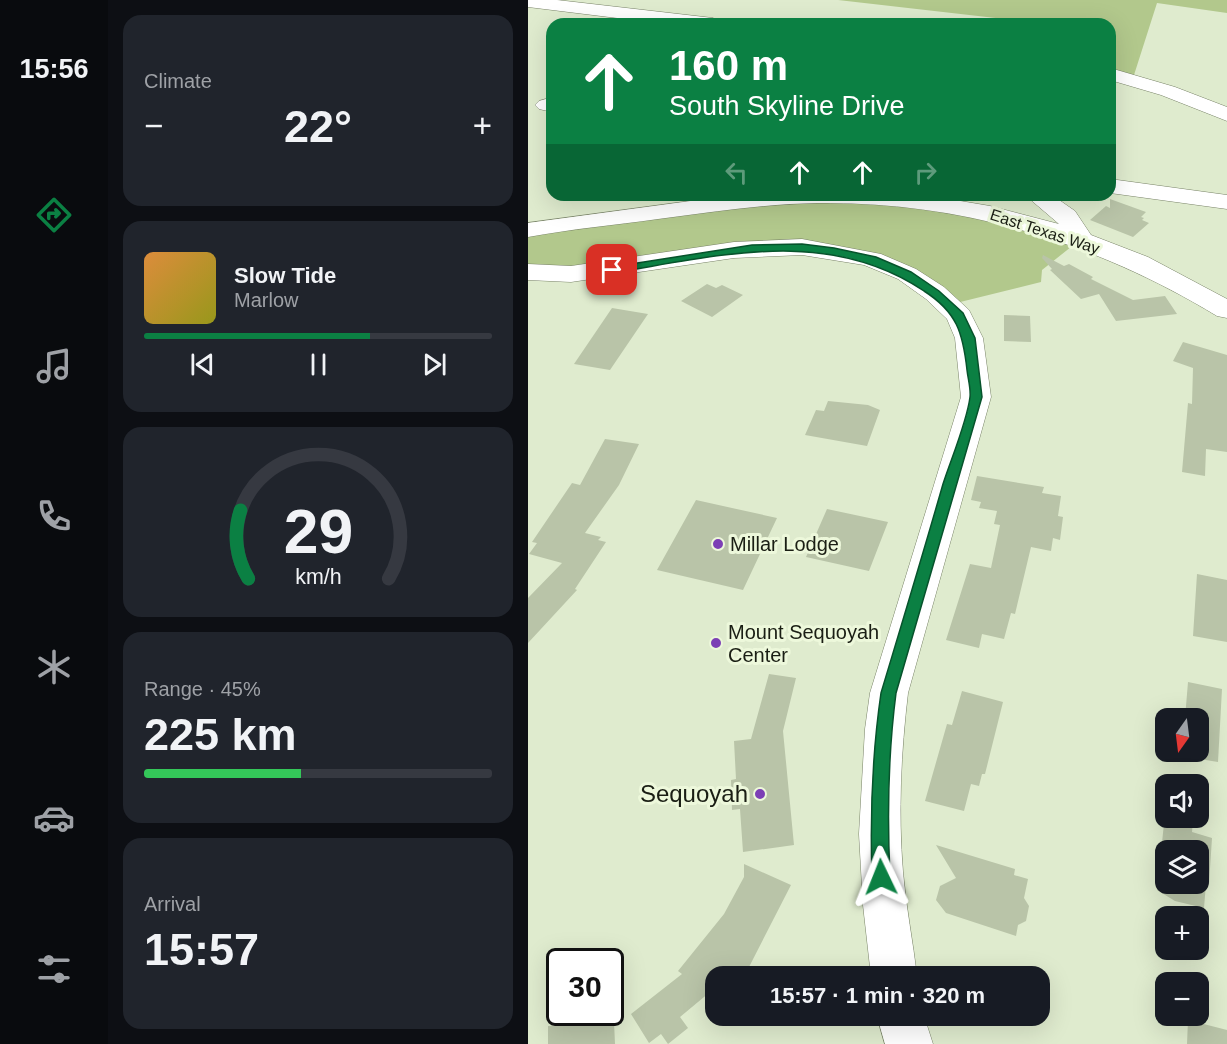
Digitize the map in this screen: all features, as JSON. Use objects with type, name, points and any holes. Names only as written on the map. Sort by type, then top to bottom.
[{"type":"street","points":[[528,2],[663,18]]},
{"type":"street","points":[[1116,77],[1168,92],[1227,115]]},
{"type":"street","points":[[1116,187],[1227,202]]},
{"type":"street","name":"East Texas Way","points":[[528,230],[707,205],[760,201]]},
{"type":"street","name":"East Texas Way","points":[[906,201],[999,214],[1081,239],[1195,290],[1227,310]]},
{"type":"street","points":[[1045,201],[1066,216],[1081,239]]},
{"type":"street","points":[[528,272],[571,274],[769,247],[834,251],[872,260],[907,274],[935,293],[959,316],[969,338],[974,363],[976,397],[889,693],[882,740],[878,812],[881,877],[893,966]]},
{"type":"street","points":[[904,1026],[909,1044]]},
{"type":"green space","points":[[838,0],[1227,0],[1227,13],[1157,3],[1134,75],[1116,71],[1116,18],[996,18]]},
{"type":"green space","points":[[795,201],[902,201],[1081,239],[1042,270],[1041,282],[948,305],[907,274],[834,251],[528,272],[528,230],[707,205]]},
{"type":"building","points":[[1110,201],[1116,201],[1146,212],[1141,217],[1149,223],[1133,237],[1090,220],[1106,206],[1110,208]]},
{"type":"building","points":[[1043,255],[1064,266],[1069,264],[1093,277],[1091,279],[1133,300],[1165,296],[1177,314],[1116,321],[1099,294],[1081,299],[1050,270],[1052,269],[1042,258]]},
{"type":"building","points":[[707,284],[716,288],[722,285],[743,295],[712,317],[681,301]]},
{"type":"building","points":[[612,308],[648,314],[610,370],[574,364]]},
{"type":"building","points":[[1004,315],[1030,316],[1031,342],[1004,341]]},
{"type":"building","points":[[1183,342],[1227,355],[1227,452],[1206,449],[1205,476],[1182,472],[1188,403],[1192,404],[1193,368],[1173,361]]},
{"type":"building","points":[[828,401],[868,405],[880,410],[867,446],[805,435],[816,410],[824,411]]},
{"type":"building","points":[[605,439],[639,444],[619,485],[585,533],[601,537],[598,540],[606,542],[575,589],[577,590],[528,643],[528,598],[562,563],[529,554],[537,543],[532,542],[572,483],[580,485]]},
{"type":"building","points":[[977,476],[1044,487],[1042,493],[1061,496],[1058,516],[1063,517],[1060,540],[1053,538],[1051,551],[1031,547],[1015,614],[1011,613],[1004,639],[982,634],[979,648],[946,640],[970,564],[991,568],[1000,525],[994,524],[997,511],[979,508],[981,502],[971,500]]},
{"type":"building","name":"Millar Lodge","points":[[696,500],[777,518],[743,590],[657,570]]},
{"type":"building","points":[[827,509],[888,522],[869,571],[806,557]]},
{"type":"building","points":[[1197,574],[1227,580],[1227,642],[1193,636]]},
{"type":"building","name":"Sequoyah","points":[[769,674],[796,678],[783,731],[794,845],[743,852],[740,809],[732,810],[731,780],[736,779],[734,741],[751,739]]},
{"type":"building","points":[[1188,682],[1222,689],[1218,762],[1209,761],[1209,708],[1186,708]]},
{"type":"building","points":[[962,691],[1003,702],[985,774],[982,774],[979,786],[971,784],[964,811],[925,801],[947,724],[952,725]]},
{"type":"building","points":[[1164,828],[1192,828],[1192,832],[1212,838],[1209,884],[1209,840],[1162,840]]},
{"type":"building","points":[[936,845],[1015,869],[1014,875],[1028,879],[1024,898],[1029,906],[1026,921],[1018,925],[1016,936],[946,913],[936,900],[940,886],[956,878]]},
{"type":"building","points":[[744,864],[791,885],[750,966],[705,966],[705,996],[680,1017],[688,1028],[668,1044],[661,1034],[649,1043],[631,1014],[682,974],[678,971],[724,914],[744,877]]},
{"type":"building","points":[[1164,894],[1205,894],[1204,906],[1175,901]]},
{"type":"building","points":[[1209,1025],[1227,1030],[1227,1044],[1187,1044],[1188,1026]]},
{"type":"building","points":[[548,1026],[614,1026],[615,1044],[548,1044]]},
{"type":"place","name":"Millar Lodge","points":[[718,544]]},
{"type":"place","name":"Mount Sequoyah Center","points":[[716,643]]},
{"type":"place","name":"Sequoyah","points":[[760,794]]},
{"type":"route","points":[[612,270],[752,248],[802,247],[834,251],[872,260],[907,274],[935,293],[959,316],[969,338],[974,363],[976,397],[889,693],[882,740],[878,812],[881,877]]}]
